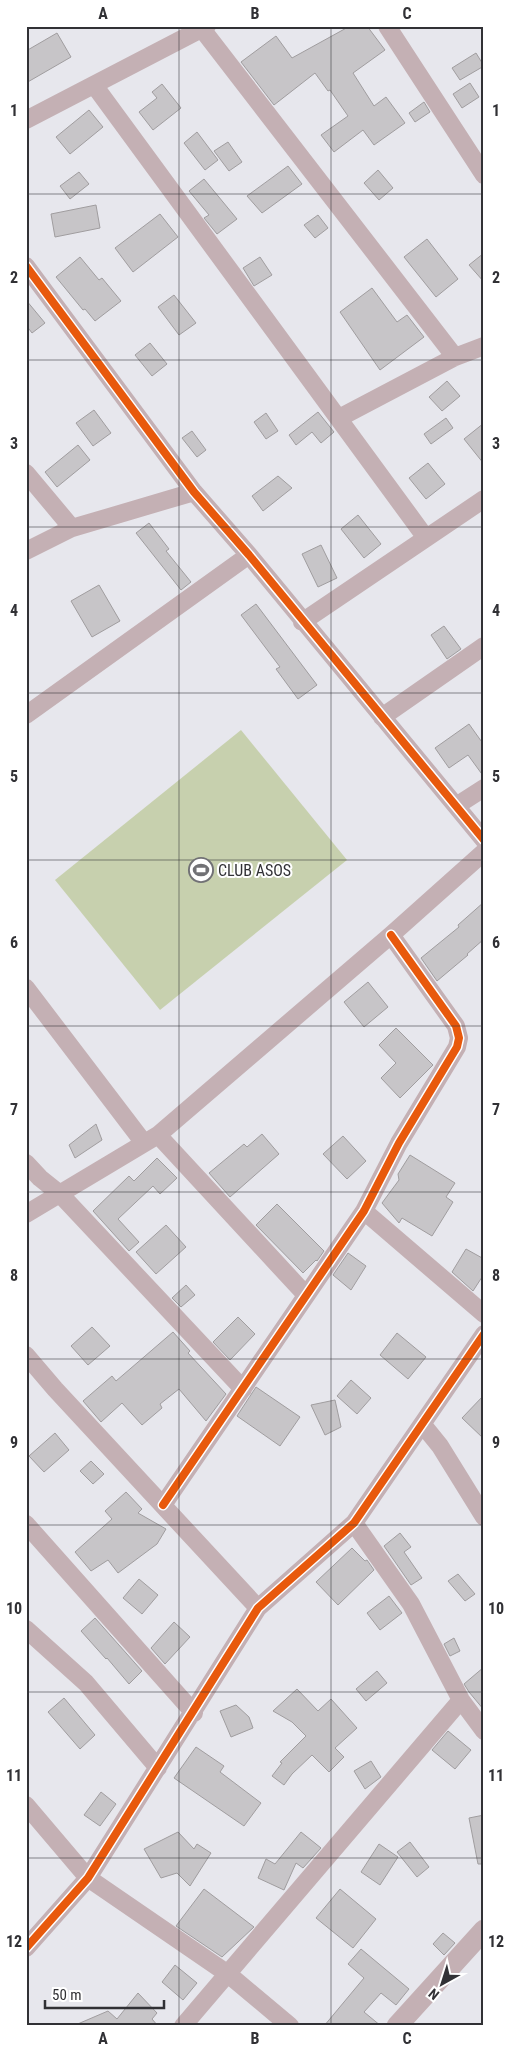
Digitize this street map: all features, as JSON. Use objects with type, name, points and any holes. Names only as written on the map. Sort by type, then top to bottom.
[{"type":"street","points":[[387,26],[484,174]]},
{"type":"street","points":[[26,120],[205,28],[455,357]]},
{"type":"street","points":[[94,85],[426,538]]},
{"type":"street","points":[[26,266],[194,492],[249,555],[302,622],[484,840]]},
{"type":"street","points":[[339,418],[455,357],[484,346]]},
{"type":"street","points":[[26,473],[72,528]]},
{"type":"street","points":[[26,551],[72,528],[194,492]]},
{"type":"street","points":[[302,622],[484,499]]},
{"type":"street","points":[[26,715],[249,555]]},
{"type":"street","points":[[382,717],[484,646]]},
{"type":"street","points":[[456,806],[484,788]]},
{"type":"street","points":[[26,1214],[151,1139],[391,936],[484,852]]},
{"type":"street","points":[[163,1504],[243,1389],[305,1294],[364,1211],[399,1142],[448,1062],[460,1038],[456,1026],[391,936]]},
{"type":"street","points":[[26,988],[151,1139],[305,1294]]},
{"type":"street","points":[[26,1163],[40,1178],[60,1194],[243,1389]]},
{"type":"street","points":[[364,1211],[484,1314]]},
{"type":"street","points":[[26,1948],[88,1878],[194,1713],[258,1608],[354,1523],[481,1346]]},
{"type":"street","points":[[26,1355],[55,1389],[258,1608]]},
{"type":"street","points":[[423,1425],[440,1446],[484,1517]]},
{"type":"street","points":[[354,1523],[412,1604],[461,1700],[484,1731]]},
{"type":"street","points":[[26,1524],[194,1713]]},
{"type":"street","points":[[26,1629],[86,1683],[158,1768]]},
{"type":"street","points":[[183,2026],[461,1700]]},
{"type":"street","points":[[26,1805],[88,1878],[228,1974],[290,2026]]},
{"type":"street","points":[[397,2026],[484,1930]]},
{"type":"green space","name":"CLUB ASOS","points":[[241,730],[347,860],[160,1010],[55,880]]},
{"type":"building","points":[[350,26],[367,26],[385,50],[353,73],[374,106],[386,97],[405,123],[374,145],[363,130],[334,152],[321,135],[348,116],[330,90],[328,91],[315,73],[274,105],[241,62],[276,36],[292,58]]},
{"type":"building","points":[[57,33],[71,57],[26,83],[26,51]]},
{"type":"building","points":[[476,53],[484,66],[460,80],[452,68]]},
{"type":"building","points":[[470,83],[479,97],[462,108],[453,94]]},
{"type":"building","points":[[162,84],[181,108],[153,130],[139,112],[157,98],[152,92]]},
{"type":"building","points":[[424,102],[430,112],[415,122],[409,113]]},
{"type":"building","points":[[89,110],[103,127],[70,154],[56,137]]},
{"type":"building","points":[[197,132],[218,160],[205,170],[184,143]]},
{"type":"building","points":[[228,142],[242,162],[229,171],[214,151]]},
{"type":"building","points":[[288,166],[302,184],[262,213],[247,196]]},
{"type":"building","points":[[378,170],[393,188],[379,200],[364,183]]},
{"type":"building","points":[[79,172],[89,184],[70,199],[60,186]]},
{"type":"building","points":[[204,179],[237,219],[217,234],[204,218],[209,215],[189,191]]},
{"type":"building","points":[[96,205],[100,228],[55,237],[51,214]]},
{"type":"building","points":[[160,214],[178,237],[133,272],[115,248]]},
{"type":"building","points":[[318,215],[328,228],[315,238],[304,225]]},
{"type":"building","points":[[427,239],[458,279],[436,297],[404,257]]},
{"type":"building","points":[[484,253],[484,282],[469,265]]},
{"type":"building","points":[[80,257],[99,280],[102,278],[121,301],[95,321],[85,309],[83,310],[56,277]]},
{"type":"building","points":[[260,257],[272,275],[254,286],[243,268]]},
{"type":"building","points":[[372,288],[397,322],[407,315],[424,337],[380,370],[340,312]]},
{"type":"building","points":[[174,295],[196,323],[179,335],[158,307]]},
{"type":"building","points":[[26,300],[45,323],[32,333],[26,325]]},
{"type":"building","points":[[150,343],[167,364],[152,376],[135,355]]},
{"type":"building","points":[[447,381],[460,396],[442,411],[429,397]]},
{"type":"building","points":[[94,410],[111,433],[93,446],[76,423]]},
{"type":"building","points":[[318,412],[334,432],[321,443],[312,432],[296,445],[289,435]]},
{"type":"building","points":[[266,413],[278,431],[266,439],[254,422]]},
{"type":"building","points":[[446,418],[453,428],[431,444],[424,434]]},
{"type":"building","points":[[484,423],[484,464],[464,439]]},
{"type":"building","points":[[192,431],[206,450],[197,457],[182,438]]},
{"type":"building","points":[[78,445],[90,460],[57,487],[45,472]]},
{"type":"building","points":[[428,463],[445,484],[426,499],[409,478]]},
{"type":"building","points":[[278,476],[292,488],[263,511],[252,496]]},
{"type":"building","points":[[358,515],[381,544],[364,558],[341,529]]},
{"type":"building","points":[[149,523],[169,549],[166,551],[191,582],[181,590],[136,533]]},
{"type":"building","points":[[321,545],[337,578],[318,587],[302,554]]},
{"type":"building","points":[[99,585],[120,621],[92,637],[71,601]]},
{"type":"building","points":[[256,604],[317,685],[298,699],[276,669],[280,667],[241,615]]},
{"type":"building","points":[[444,626],[461,649],[447,659],[431,635]]},
{"type":"building","points":[[469,724],[484,745],[484,777],[468,755],[449,768],[435,748]]},
{"type":"building","points":[[484,902],[484,939],[437,981],[421,958],[459,927],[458,925]]},
{"type":"building","points":[[368,982],[388,1007],[364,1027],[344,1002]]},
{"type":"building","points":[[396,1028],[433,1065],[400,1098],[381,1078],[396,1063],[379,1045]]},
{"type":"building","points":[[96,1124],[102,1140],[75,1158],[69,1145]]},
{"type":"building","points":[[262,1134],[279,1154],[230,1197],[209,1173],[244,1144],[247,1147]]},
{"type":"building","points":[[343,1136],[366,1161],[347,1179],[323,1154]]},
{"type":"building","points":[[410,1155],[455,1183],[446,1197],[453,1202],[432,1236],[402,1218],[399,1223],[382,1203],[399,1180],[398,1174]]},
{"type":"building","points":[[157,1158],[177,1178],[160,1194],[153,1186],[118,1219],[139,1242],[129,1251],[93,1211],[129,1176],[134,1181]]},
{"type":"building","points":[[277,1204],[324,1251],[317,1261],[303,1273],[256,1225]]},
{"type":"building","points":[[166,1225],[186,1247],[156,1274],[136,1252]]},
{"type":"building","points":[[466,1249],[484,1259],[484,1274],[473,1291],[452,1272]]},
{"type":"building","points":[[348,1253],[366,1266],[351,1290],[333,1275]]},
{"type":"building","points":[[186,1285],[195,1295],[181,1307],[172,1298]]},
{"type":"building","points":[[238,1317],[255,1334],[230,1360],[213,1342]]},
{"type":"building","points":[[92,1327],[110,1346],[88,1365],[71,1346]]},
{"type":"building","points":[[173,1332],[190,1351],[188,1353],[226,1394],[206,1421],[179,1389],[160,1404],[162,1408],[142,1425],[122,1403],[101,1422],[83,1401],[112,1376],[116,1381]]},
{"type":"building","points":[[397,1333],[426,1357],[408,1379],[380,1355]]},
{"type":"building","points":[[351,1380],[371,1398],[357,1414],[337,1396]]},
{"type":"building","points":[[256,1387],[300,1417],[280,1446],[237,1416]]},
{"type":"building","points":[[484,1395],[484,1439],[462,1418]]},
{"type":"building","points":[[335,1400],[341,1427],[325,1435],[311,1405]]},
{"type":"building","points":[[55,1433],[69,1450],[44,1472],[29,1456]]},
{"type":"building","points":[[91,1461],[104,1474],[93,1484],[80,1471]]},
{"type":"building","points":[[126,1492],[142,1509],[138,1513],[166,1529],[157,1544],[118,1573],[108,1560],[91,1571],[75,1552],[112,1519],[105,1511]]},
{"type":"building","points":[[400,1533],[411,1547],[404,1552],[422,1578],[411,1585],[384,1546]]},
{"type":"building","points":[[352,1548],[365,1561],[367,1560],[374,1570],[338,1605],[316,1582]]},
{"type":"building","points":[[458,1574],[475,1594],[465,1601],[448,1581]]},
{"type":"building","points":[[139,1579],[158,1595],[142,1614],[123,1598]]},
{"type":"building","points":[[389,1596],[402,1613],[380,1630],[367,1613]]},
{"type":"building","points":[[95,1618],[142,1671],[129,1684],[81,1631]]},
{"type":"building","points":[[174,1622],[190,1637],[165,1664],[151,1648]]},
{"type":"building","points":[[454,1638],[460,1651],[450,1656],[444,1644]]},
{"type":"building","points":[[484,1667],[484,1710],[464,1684]]},
{"type":"building","points":[[377,1671],[387,1683],[366,1701],[356,1689]]},
{"type":"building","points":[[297,1689],[318,1711],[331,1699],[357,1728],[335,1748],[344,1757],[329,1772],[312,1755],[292,1774],[284,1785],[272,1776],[282,1763],[280,1762],[306,1736],[292,1722],[273,1711]]},
{"type":"building","points":[[64,1698],[95,1735],[80,1749],[48,1712]]},
{"type":"building","points":[[236,1705],[249,1717],[253,1728],[231,1737],[220,1711]]},
{"type":"building","points":[[448,1731],[471,1750],[455,1769],[432,1750]]},
{"type":"building","points":[[196,1747],[224,1766],[220,1772],[261,1803],[244,1826],[174,1778]]},
{"type":"building","points":[[371,1761],[381,1777],[365,1789],[354,1771]]},
{"type":"building","points":[[101,1792],[116,1804],[100,1826],[84,1815]]},
{"type":"building","points":[[484,1815],[484,1864],[478,1864],[469,1818]]},
{"type":"building","points":[[178,1832],[194,1849],[197,1844],[211,1853],[190,1886],[177,1873],[161,1878],[144,1849]]},
{"type":"building","points":[[301,1832],[321,1848],[303,1868],[296,1863],[284,1890],[258,1878],[266,1859],[275,1864]]},
{"type":"building","points":[[410,1842],[429,1867],[417,1877],[397,1852]]},
{"type":"building","points":[[379,1844],[398,1857],[380,1885],[361,1872]]},
{"type":"building","points":[[204,1889],[254,1927],[222,1957],[176,1926]]},
{"type":"building","points":[[340,1889],[376,1919],[353,1948],[316,1918]]},
{"type":"building","points":[[443,1933],[455,1943],[444,1955],[433,1944]]},
{"type":"building","points":[[361,1949],[409,1989],[396,2005],[381,1993],[364,2012],[381,2026],[324,2026],[364,1978],[348,1964]]},
{"type":"building","points":[[175,1965],[197,1983],[183,2000],[162,1982]]},
{"type":"building","points":[[138,1993],[157,2013],[152,2019],[158,2026],[73,2026],[108,2011],[117,2019]]},
{"type":"cycle path","points":[[26,266],[194,492],[249,555],[484,840]]},
{"type":"cycle path","points":[[163,1505],[364,1211],[399,1143],[457,1047],[459,1038],[456,1026],[391,935]]},
{"type":"cycle path","points":[[26,1948],[88,1878],[258,1608],[354,1523],[484,1334]]},
{"type":"place","name":"CLUB ASOS","points":[[201,870]]}]
